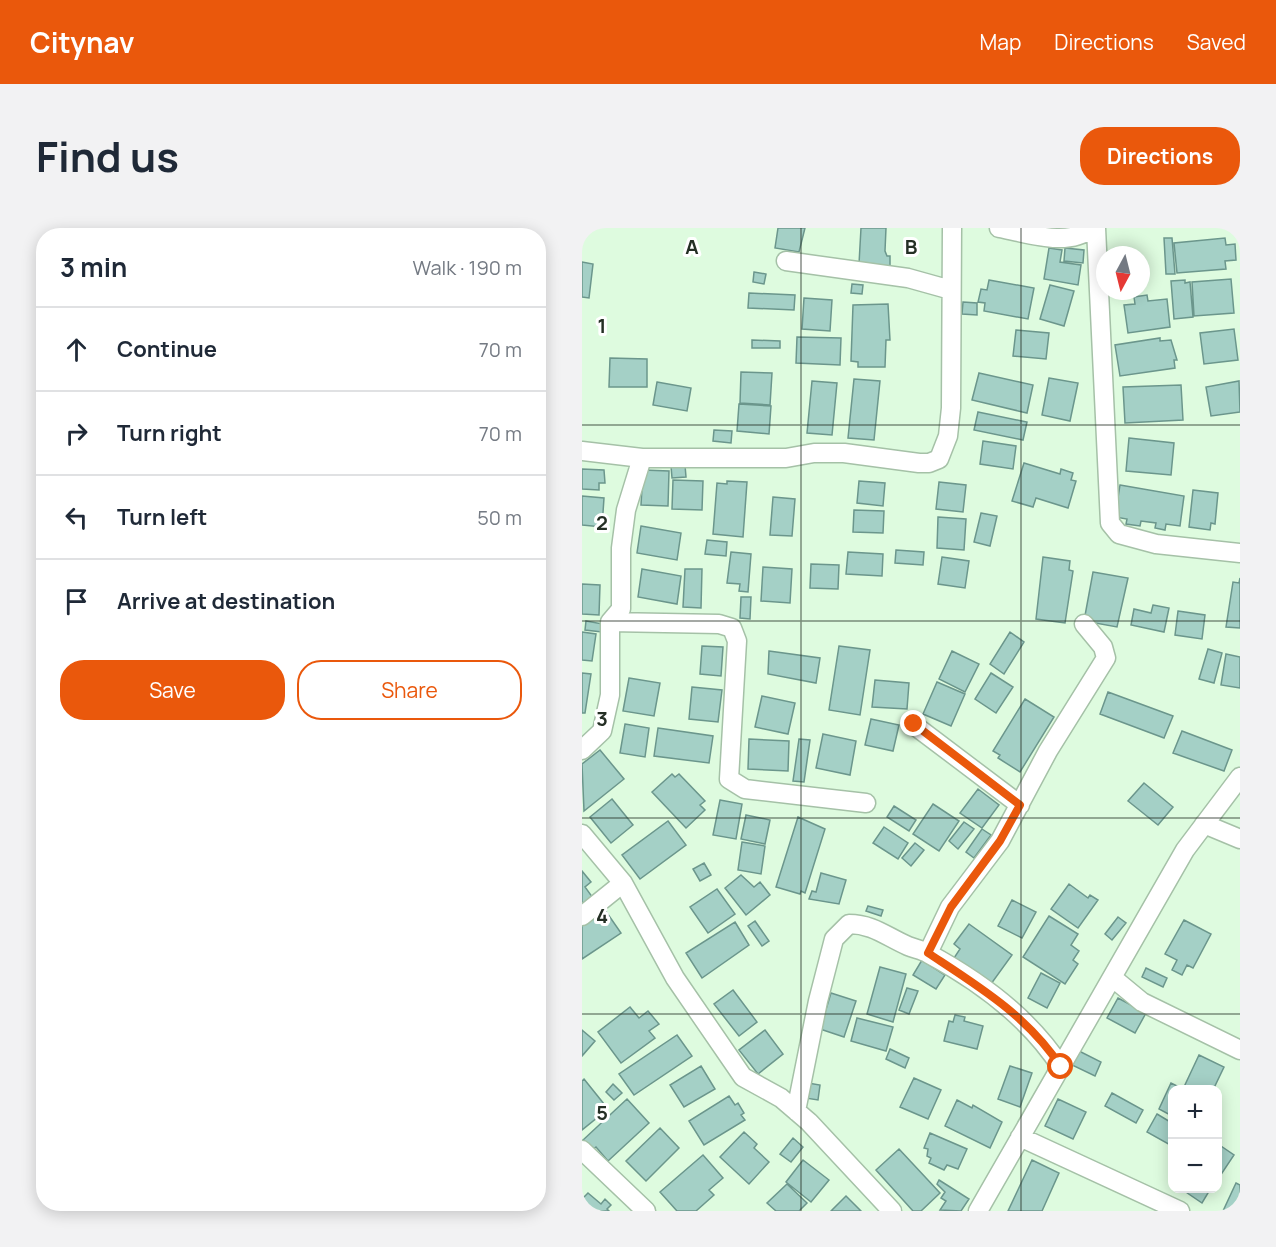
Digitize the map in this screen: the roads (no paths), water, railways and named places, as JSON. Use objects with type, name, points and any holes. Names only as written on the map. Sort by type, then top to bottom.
[{"type":"street","points":[[582,451],[642,458],[786,458],[824,453],[929,464],[939,459],[948,436],[951,408],[952,228]]},
{"type":"street","points":[[999,228],[1059,238],[1081,236],[1094,228],[1110,523],[1119,534],[1156,544],[1240,553]]},
{"type":"street","points":[[786,261],[908,278],[951,290]]},
{"type":"street","points":[[582,750],[602,731],[610,695],[610,622],[621,609],[621,548],[627,510],[642,458]]},
{"type":"street","points":[[610,622],[719,624],[732,628],[737,641],[729,779],[745,789],[866,803]]},
{"type":"street","points":[[928,953],[951,907],[1000,841],[1048,750],[1106,658],[1103,647],[1084,624]]},
{"type":"street","points":[[914,724],[1020,805]]},
{"type":"street","points":[[978,1211],[1185,850],[1240,777]]},
{"type":"street","points":[[1204,824],[1240,840]]},
{"type":"street","points":[[582,834],[623,883],[675,978],[743,1077],[781,1098],[796,1111],[892,1211]]},
{"type":"street","points":[[582,916],[623,883]]},
{"type":"street","points":[[796,1111],[834,939],[849,924],[864,924],[908,946],[928,953],[998,999],[1045,1042],[1061,1067]]},
{"type":"street","points":[[1113,978],[1142,1002],[1240,1050]]},
{"type":"street","points":[[1020,1137],[1180,1211]]},
{"type":"street","points":[[582,1150],[646,1211]]}]
